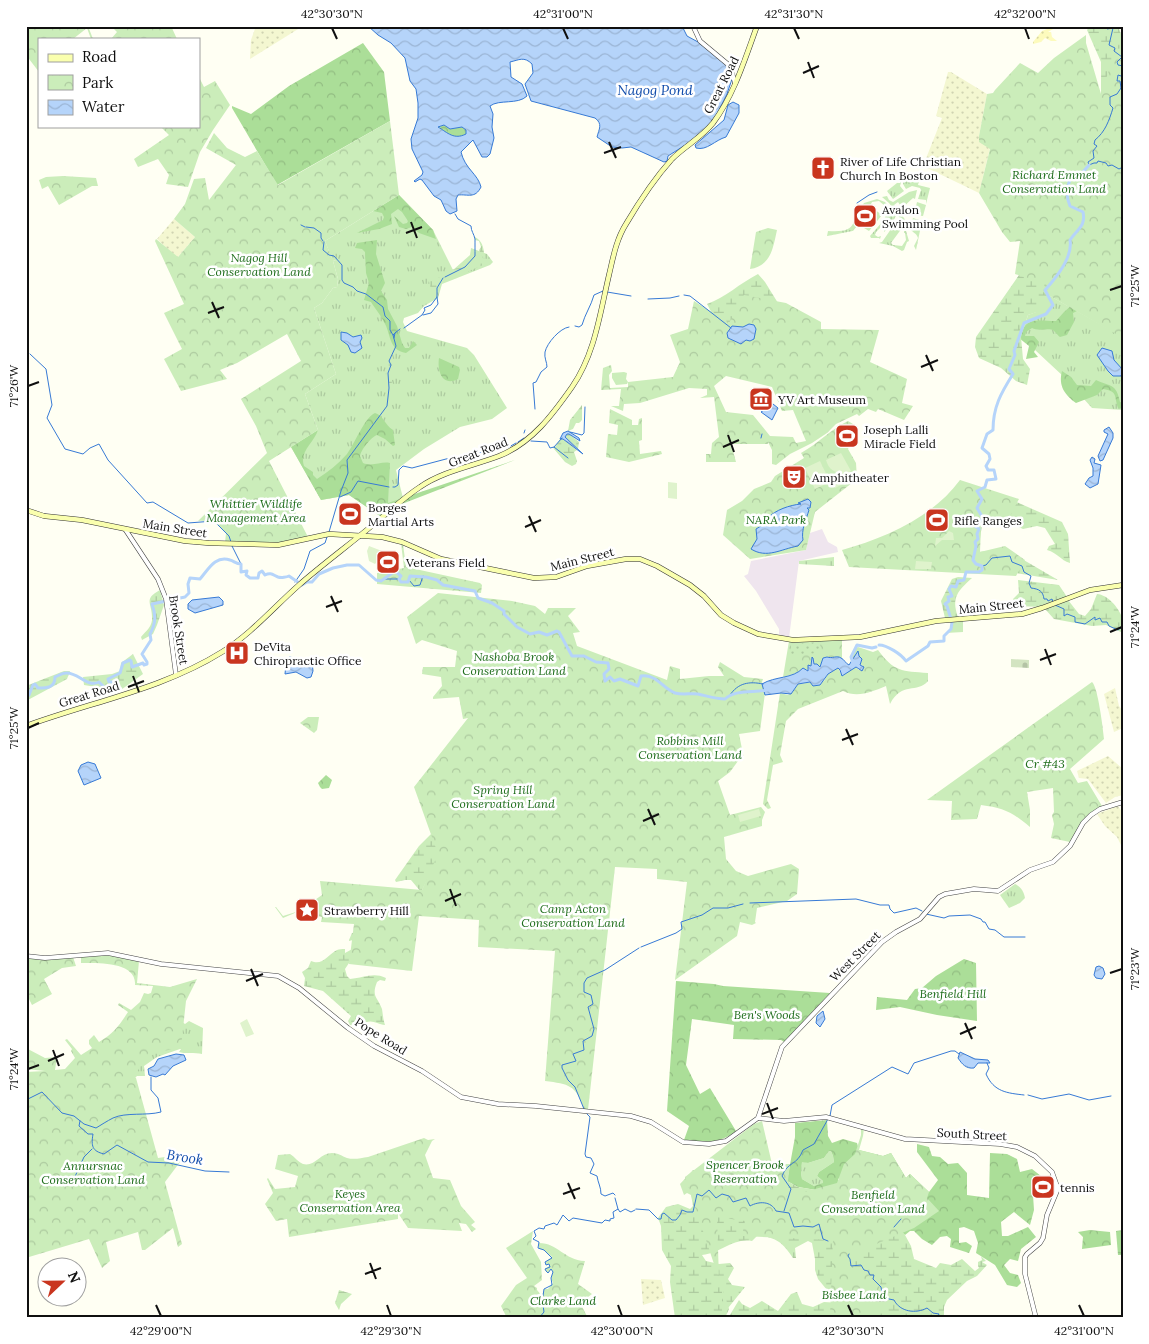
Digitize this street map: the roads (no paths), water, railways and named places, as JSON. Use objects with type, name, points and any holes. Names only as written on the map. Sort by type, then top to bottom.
[{"type":"main road","name":"Great Road","points":[[26,726],[147,687],[207,661],[226,649],[267,616],[300,584],[422,485],[460,469],[499,456],[516,447],[533,434],[550,416],[574,384],[588,357],[596,331],[615,248],[624,227],[671,161],[701,136],[714,122],[735,83],[758,26]]},
{"type":"main road","name":"Main Street","points":[[26,510],[44,516],[82,520],[185,541],[248,546],[292,543],[323,535],[369,536],[397,540],[440,559],[534,578],[556,577],[583,567],[626,559],[644,560],[690,585],[704,596],[721,615],[732,622],[758,634],[793,640],[860,637],[936,621],[1022,614],[1045,608],[1090,590],[1123,585]]},
{"type":"main road","points":[[367,530],[369,536]]},
{"type":"main road","points":[[348,535],[351,539],[350,544]]},
{"type":"main road","points":[[267,616],[277,612],[277,605]]},
{"type":"street","points":[[693,26],[698,40],[729,65],[735,83]]},
{"type":"street","points":[[732,72],[739,74]]},
{"type":"street","name":"Brook Street","points":[[125,529],[158,579],[167,600],[176,675]]},
{"type":"street","points":[[131,538],[134,531]]},
{"type":"street","name":"West Street","points":[[758,1118],[782,1046],[882,942],[919,919],[939,897],[945,894],[974,889],[998,891],[1030,870],[1053,862],[1070,846],[1083,823],[1091,815],[1100,809],[1123,802]]},
{"type":"street","name":"Pope Road","points":[[26,956],[45,958],[108,953],[160,964],[278,976],[299,988],[348,1028],[374,1046],[422,1071],[461,1097],[498,1104],[616,1113],[651,1122],[683,1142],[709,1144],[726,1141],[758,1118]]},
{"type":"street","name":"South Street","points":[[758,1118],[792,1121],[826,1117],[905,1139],[995,1144],[1017,1147],[1035,1156],[1052,1172],[1057,1186],[1057,1191],[1047,1215],[1043,1238],[1025,1258],[1025,1274],[1036,1318]]},
{"type":"water","name":"Nagog Pond","points":[[368,26],[682,26],[687,36],[698,42],[730,67],[732,79],[716,116],[707,127],[690,142],[668,156],[667,161],[664,162],[631,147],[612,147],[597,137],[600,125],[595,118],[531,101],[525,84],[533,73],[532,64],[524,59],[510,62],[511,77],[522,84],[527,96],[523,99],[490,106],[493,114],[492,127],[494,138],[490,154],[487,157],[482,157],[473,140],[461,152],[465,163],[477,178],[481,187],[474,195],[458,195],[456,199],[457,211],[450,214],[446,211],[441,200],[434,196],[422,180],[414,181],[423,172],[412,149],[411,139],[418,118],[416,89],[410,81],[405,58],[391,43]],"holes":[[[444,125],[450,129],[462,127],[466,130],[466,134],[455,136],[438,127]]]},
{"type":"water","points":[[733,102],[739,105],[739,113],[726,137],[707,147],[696,148],[695,145],[724,120],[728,105]]},
{"type":"water","points":[[749,324],[754,325],[756,329],[754,339],[746,340],[741,344],[728,338],[727,333],[732,326],[743,327]]},
{"type":"water","points":[[341,332],[353,337],[361,335],[360,342],[362,348],[355,353],[351,352],[348,345],[341,340]]},
{"type":"water","points":[[1102,348],[1112,351],[1114,360],[1123,370],[1121,376],[1113,376],[1097,355]]},
{"type":"water","points":[[769,404],[773,404],[778,408],[772,420],[761,412]]},
{"type":"water","points":[[1109,427],[1113,433],[1113,438],[1103,460],[1100,461],[1098,456],[1108,434],[1104,430]]},
{"type":"water","points":[[568,431],[579,438],[580,441],[569,434],[565,437],[583,454],[563,439],[560,439],[563,433]]},
{"type":"water","points":[[1092,457],[1095,459],[1094,463],[1101,465],[1098,484],[1090,488],[1085,484],[1093,476],[1090,460]]},
{"type":"water","points":[[808,499],[811,502],[810,508],[807,508],[809,510],[803,529],[803,540],[798,546],[768,553],[757,552],[751,549],[757,539],[756,529],[771,515],[783,508],[801,504],[798,503]]},
{"type":"water","points":[[219,597],[223,601],[223,605],[195,613],[188,609],[188,604],[192,600]]},
{"type":"water","points":[[858,651],[862,659],[860,665],[864,667],[862,671],[856,667],[842,676],[838,668],[828,674],[820,685],[813,686],[810,682],[798,684],[791,694],[765,695],[762,684],[789,676],[803,668],[808,671],[808,665],[811,666],[812,657],[814,664],[820,667],[823,658],[827,657],[839,657],[849,665]]},
{"type":"water","points":[[289,657],[312,661],[313,671],[311,677],[307,678],[296,672],[285,674]]},
{"type":"water","points":[[88,762],[95,764],[101,778],[84,785],[78,771],[81,765]]},
{"type":"water","points":[[1096,967],[1103,968],[1105,974],[1102,979],[1096,978],[1094,975]]},
{"type":"water","points":[[823,1011],[825,1019],[820,1027],[816,1023],[817,1016]]},
{"type":"water","points":[[960,1052],[975,1059],[988,1060],[990,1063],[978,1063],[974,1068],[966,1067],[958,1058]]},
{"type":"water","points":[[176,1054],[184,1055],[186,1060],[173,1066],[165,1075],[156,1077],[149,1075],[148,1069],[154,1066],[158,1059]]},
{"type":"waterway","points":[[1106,26],[1107,29],[1113,28],[1109,45],[1115,48],[1114,51],[1122,57],[1117,62],[1118,65],[1123,66]]},
{"type":"waterway","points":[[1089,165],[1088,162],[1094,158],[1093,151],[1097,146],[1094,144],[1095,140],[1106,126],[1113,108],[1110,105],[1110,97],[1117,94],[1121,88],[1120,81],[1117,81],[1118,75],[1121,76],[1123,70]]},
{"type":"waterway","points":[[1089,165],[1098,161],[1119,169],[1123,167]]},
{"type":"waterway","points":[[951,619],[945,604],[949,601],[948,597],[952,596],[949,589],[951,586],[956,587],[958,581],[964,580],[966,572],[979,572],[982,570],[982,566],[976,564],[973,560],[979,529],[975,526],[983,518],[977,508],[982,499],[977,491],[985,487],[987,480],[996,479],[994,470],[988,470],[986,466],[990,459],[989,454],[982,448],[987,434],[993,430],[994,414],[998,400],[1013,374],[1009,369],[1024,323],[1046,314],[1053,305],[1045,290],[1063,267],[1069,253],[1070,240],[1082,225],[1084,217],[1083,212],[1070,206],[1067,194],[1068,186],[1072,175],[1082,173],[1089,165]]},
{"type":"waterway","points":[[857,203],[877,192]]},
{"type":"waterway","points":[[445,277],[465,267],[475,256],[475,239],[471,226],[458,219],[455,214]]},
{"type":"waterway","points":[[301,225],[305,227]]},
{"type":"waterway","points":[[306,227],[314,228],[321,233],[323,241]]},
{"type":"waterway","points":[[324,242],[323,250],[329,255],[334,256],[342,265],[342,280],[344,283],[366,294],[383,307],[385,316],[390,321],[390,330],[393,335]]},
{"type":"waterway","points":[[404,328],[422,315],[425,310],[424,308],[431,305],[437,297],[437,288],[443,278]]},
{"type":"waterway","points":[[575,326],[579,327],[582,325],[594,295],[603,291]]},
{"type":"waterway","points":[[607,292],[631,296]]},
{"type":"waterway","points":[[684,295],[690,296],[731,328]]},
{"type":"waterway","points":[[648,299],[679,296]]},
{"type":"waterway","points":[[423,315],[431,313],[438,304],[437,297]]},
{"type":"waterway","points":[[535,409],[533,383],[536,382],[541,372],[547,367],[546,348],[558,333],[569,327]]},
{"type":"waterway","points":[[394,338],[395,333],[400,329]]},
{"type":"waterway","points":[[329,532],[348,473],[347,460],[387,406],[388,373],[391,365],[389,361],[396,346],[393,335],[396,332]]},
{"type":"waterway","points":[[30,354],[46,369],[52,405],[47,418],[65,449],[83,454],[99,444],[108,460],[147,503],[153,502],[188,523],[214,521],[229,536],[231,542]]},
{"type":"waterway","points":[[570,432],[582,435],[584,433],[585,407]]},
{"type":"waterway","points":[[761,438],[762,434]]},
{"type":"waterway","points":[[518,442],[524,438]]},
{"type":"waterway","points":[[554,447],[562,438]]},
{"type":"waterway","points":[[531,441],[547,442],[550,448],[554,447],[568,458]]},
{"type":"waterway","points":[[393,487],[398,485],[399,470],[403,466],[412,468],[446,459],[509,447],[516,443]]},
{"type":"waterway","points":[[340,497],[351,492],[358,481],[389,487]]},
{"type":"waterway","points":[[295,582],[304,569],[310,551],[325,543],[327,537]]},
{"type":"waterway","points":[[232,546],[241,564]]},
{"type":"waterway","points":[[982,566],[986,565],[992,558],[1010,556],[1012,562],[1022,566],[1024,572],[1031,576],[1029,583],[1031,588],[1040,591],[1044,599],[1048,601],[1052,599],[1053,602]]},
{"type":"waterway","points":[[26,697],[29,695],[33,685],[35,684],[38,688],[50,687],[54,683],[55,677],[65,673],[75,675],[86,682],[99,682],[106,689],[113,689],[113,682],[109,682],[108,679],[120,673],[123,663],[130,660],[132,667],[143,663],[144,665],[147,664],[142,654],[151,640],[150,634],[155,619],[152,604],[185,597],[189,593],[188,584],[190,578],[200,579],[212,564],[225,559],[241,564],[241,572],[247,571],[246,575],[250,578],[258,578],[259,573],[262,571],[265,575],[289,576],[302,585],[312,582],[319,574],[347,565],[359,565],[376,580],[381,581],[395,571],[401,576],[399,579],[401,582],[408,582],[410,576],[426,577],[437,580],[443,585],[475,591],[478,598],[492,603],[504,611],[504,614],[517,627],[530,634],[539,632],[547,635],[559,632],[572,656],[584,656],[596,662],[608,663],[609,669],[604,674],[605,681],[610,677],[614,681],[620,679],[638,686],[641,676],[647,676],[655,679],[675,693],[698,694],[722,699],[734,694],[767,690]]},
{"type":"waterway","points":[[409,580],[414,586],[420,585],[423,576]]},
{"type":"waterway","points":[[384,579],[399,579]]},
{"type":"waterway","points":[[1055,605],[1064,609],[1064,616],[1067,614],[1075,617],[1075,622],[1085,624],[1095,617],[1095,620],[1100,618],[1102,622],[1107,622],[1109,626],[1118,630],[1123,626]]},
{"type":"waterway","points":[[879,645],[894,650],[906,661],[928,646],[930,642],[944,641],[944,636],[951,629],[952,622]]},
{"type":"waterway","points":[[853,663],[851,657],[857,645],[876,647]]},
{"type":"waterway","points":[[730,695],[740,685],[763,684]]},
{"type":"waterway","points":[[750,903],[856,899],[880,905],[889,905],[894,913],[916,908],[922,911]]},
{"type":"waterway","points":[[641,947],[676,933],[682,929],[681,922],[702,915],[713,908],[728,908],[743,904]]},
{"type":"waterway","points":[[926,914],[944,918],[970,915],[981,919],[989,929],[995,930],[1004,937],[1025,937]]},
{"type":"waterway","points":[[584,1109],[575,1087],[568,1080],[562,1068],[562,1065],[576,1061],[573,1054],[584,1050],[583,1041],[592,1036],[594,1029],[588,1007],[593,1004],[591,995],[584,992],[584,983],[587,978],[605,970],[639,948]]},
{"type":"waterway","points":[[830,1116],[832,1105],[892,1067],[908,1074],[914,1063],[951,1051],[959,1054]]},
{"type":"waterway","points":[[987,1063],[989,1068],[986,1074],[993,1085],[1007,1092],[1024,1095]]},
{"type":"waterway","points":[[26,1100],[42,1092],[62,1113],[74,1116],[84,1124],[96,1128],[118,1116],[161,1112],[158,1098],[151,1090],[151,1077]]},
{"type":"waterway","points":[[1028,1095],[1042,1099],[1069,1094],[1089,1100],[1111,1096]]},
{"type":"waterway","points":[[586,1113],[590,1117],[585,1154],[586,1157],[591,1158],[594,1164],[590,1173],[597,1176],[601,1194],[605,1196],[613,1193],[615,1195]]},
{"type":"waterway","points":[[784,1211],[791,1189],[782,1176],[784,1171],[798,1159],[803,1150],[814,1144],[828,1119]]},
{"type":"waterway","name":"Brook","points":[[80,1121],[79,1126],[88,1134],[93,1134],[93,1147],[100,1153],[104,1154],[117,1145],[148,1162],[169,1163],[205,1171],[229,1172]]},
{"type":"waterway","points":[[72,1183],[84,1157],[92,1149]]},
{"type":"waterway","points":[[636,1209],[649,1210],[658,1219],[661,1219],[664,1213],[672,1220],[676,1220],[682,1210],[693,1212],[697,1194],[702,1196],[709,1190],[716,1198],[722,1194],[729,1196],[733,1202],[746,1198],[750,1206],[757,1203],[771,1205],[776,1211],[789,1213],[794,1227],[813,1227],[819,1224],[823,1239],[828,1241]]},
{"type":"waterway","points":[[615,1198],[618,1209]]},
{"type":"waterway","points":[[539,1318],[544,1312],[543,1305],[539,1302],[541,1300],[540,1297],[543,1296],[544,1289],[552,1285],[551,1278],[553,1272],[551,1269],[548,1273],[545,1269],[550,1267],[545,1262],[552,1258],[544,1250],[538,1248],[539,1242],[533,1239],[536,1236],[534,1231],[539,1228],[544,1229],[545,1226],[554,1223],[557,1225],[563,1215],[569,1221],[573,1218],[602,1223],[605,1220],[610,1221],[610,1219],[614,1218],[613,1212],[618,1209],[620,1212],[625,1209],[631,1212],[635,1210]]},
{"type":"waterway","points":[[894,1227],[901,1219]]},
{"type":"waterway","points":[[849,1254],[851,1266],[861,1265],[870,1275],[874,1275],[873,1279],[881,1287],[882,1293],[889,1299],[894,1300],[900,1307],[909,1311],[927,1308],[933,1313],[939,1314],[937,1318]]},
{"type":"place","name":"River of Life Christian Church In Boston","points":[[823,168]]},
{"type":"place","name":"Avalon Swimming Pool","points":[[865,216]]},
{"type":"place","name":"YV Art Museum","points":[[761,399]]},
{"type":"place","name":"Joseph Lalli Miracle Field","points":[[847,436]]},
{"type":"place","name":"Amphitheater","points":[[794,477]]},
{"type":"place","name":"Borges Martial Arts","points":[[350,514]]},
{"type":"place","name":"Rifle Ranges","points":[[937,520]]},
{"type":"place","name":"Veterans Field","points":[[388,562]]},
{"type":"place","name":"DeVita Chiropractic Office","points":[[237,653]]},
{"type":"place","name":"Strawberry Hill","points":[[307,910]]},
{"type":"place","name":"tennis","points":[[1043,1187]]},
{"type":"park label","name":"Richard Emmet Conservation Land","points":[[1054,181]]},
{"type":"park label","name":"Nagog Hill Conservation Land","points":[[259,264]]},
{"type":"park label","name":"Whittier Wildlife Management Area","points":[[256,510]]},
{"type":"park label","name":"NARA Park","points":[[776,519]]},
{"type":"park label","name":"Nashoba Brook Conservation Land","points":[[514,663]]},
{"type":"park label","name":"Robbins Mill Conservation Land","points":[[690,747]]},
{"type":"park label","name":"Cr #43","points":[[1045,763]]},
{"type":"park label","name":"Spring Hill Conservation Land","points":[[503,796]]},
{"type":"park label","name":"Camp Acton Conservation Land","points":[[573,915]]},
{"type":"park label","name":"Benfield Hill","points":[[953,993]]},
{"type":"park label","name":"Ben's Woods","points":[[767,1014]]},
{"type":"park label","name":"Spencer Brook Reservation","points":[[745,1171]]},
{"type":"park label","name":"Annursnac Conservation Land","points":[[93,1172]]},
{"type":"park label","name":"Keyes Conservation Area","points":[[350,1200]]},
{"type":"park label","name":"Benfield Conservation Land","points":[[873,1201]]},
{"type":"park label","name":"Bisbee Land","points":[[854,1294]]},
{"type":"park label","name":"Clarke Land","points":[[563,1300]]}]
